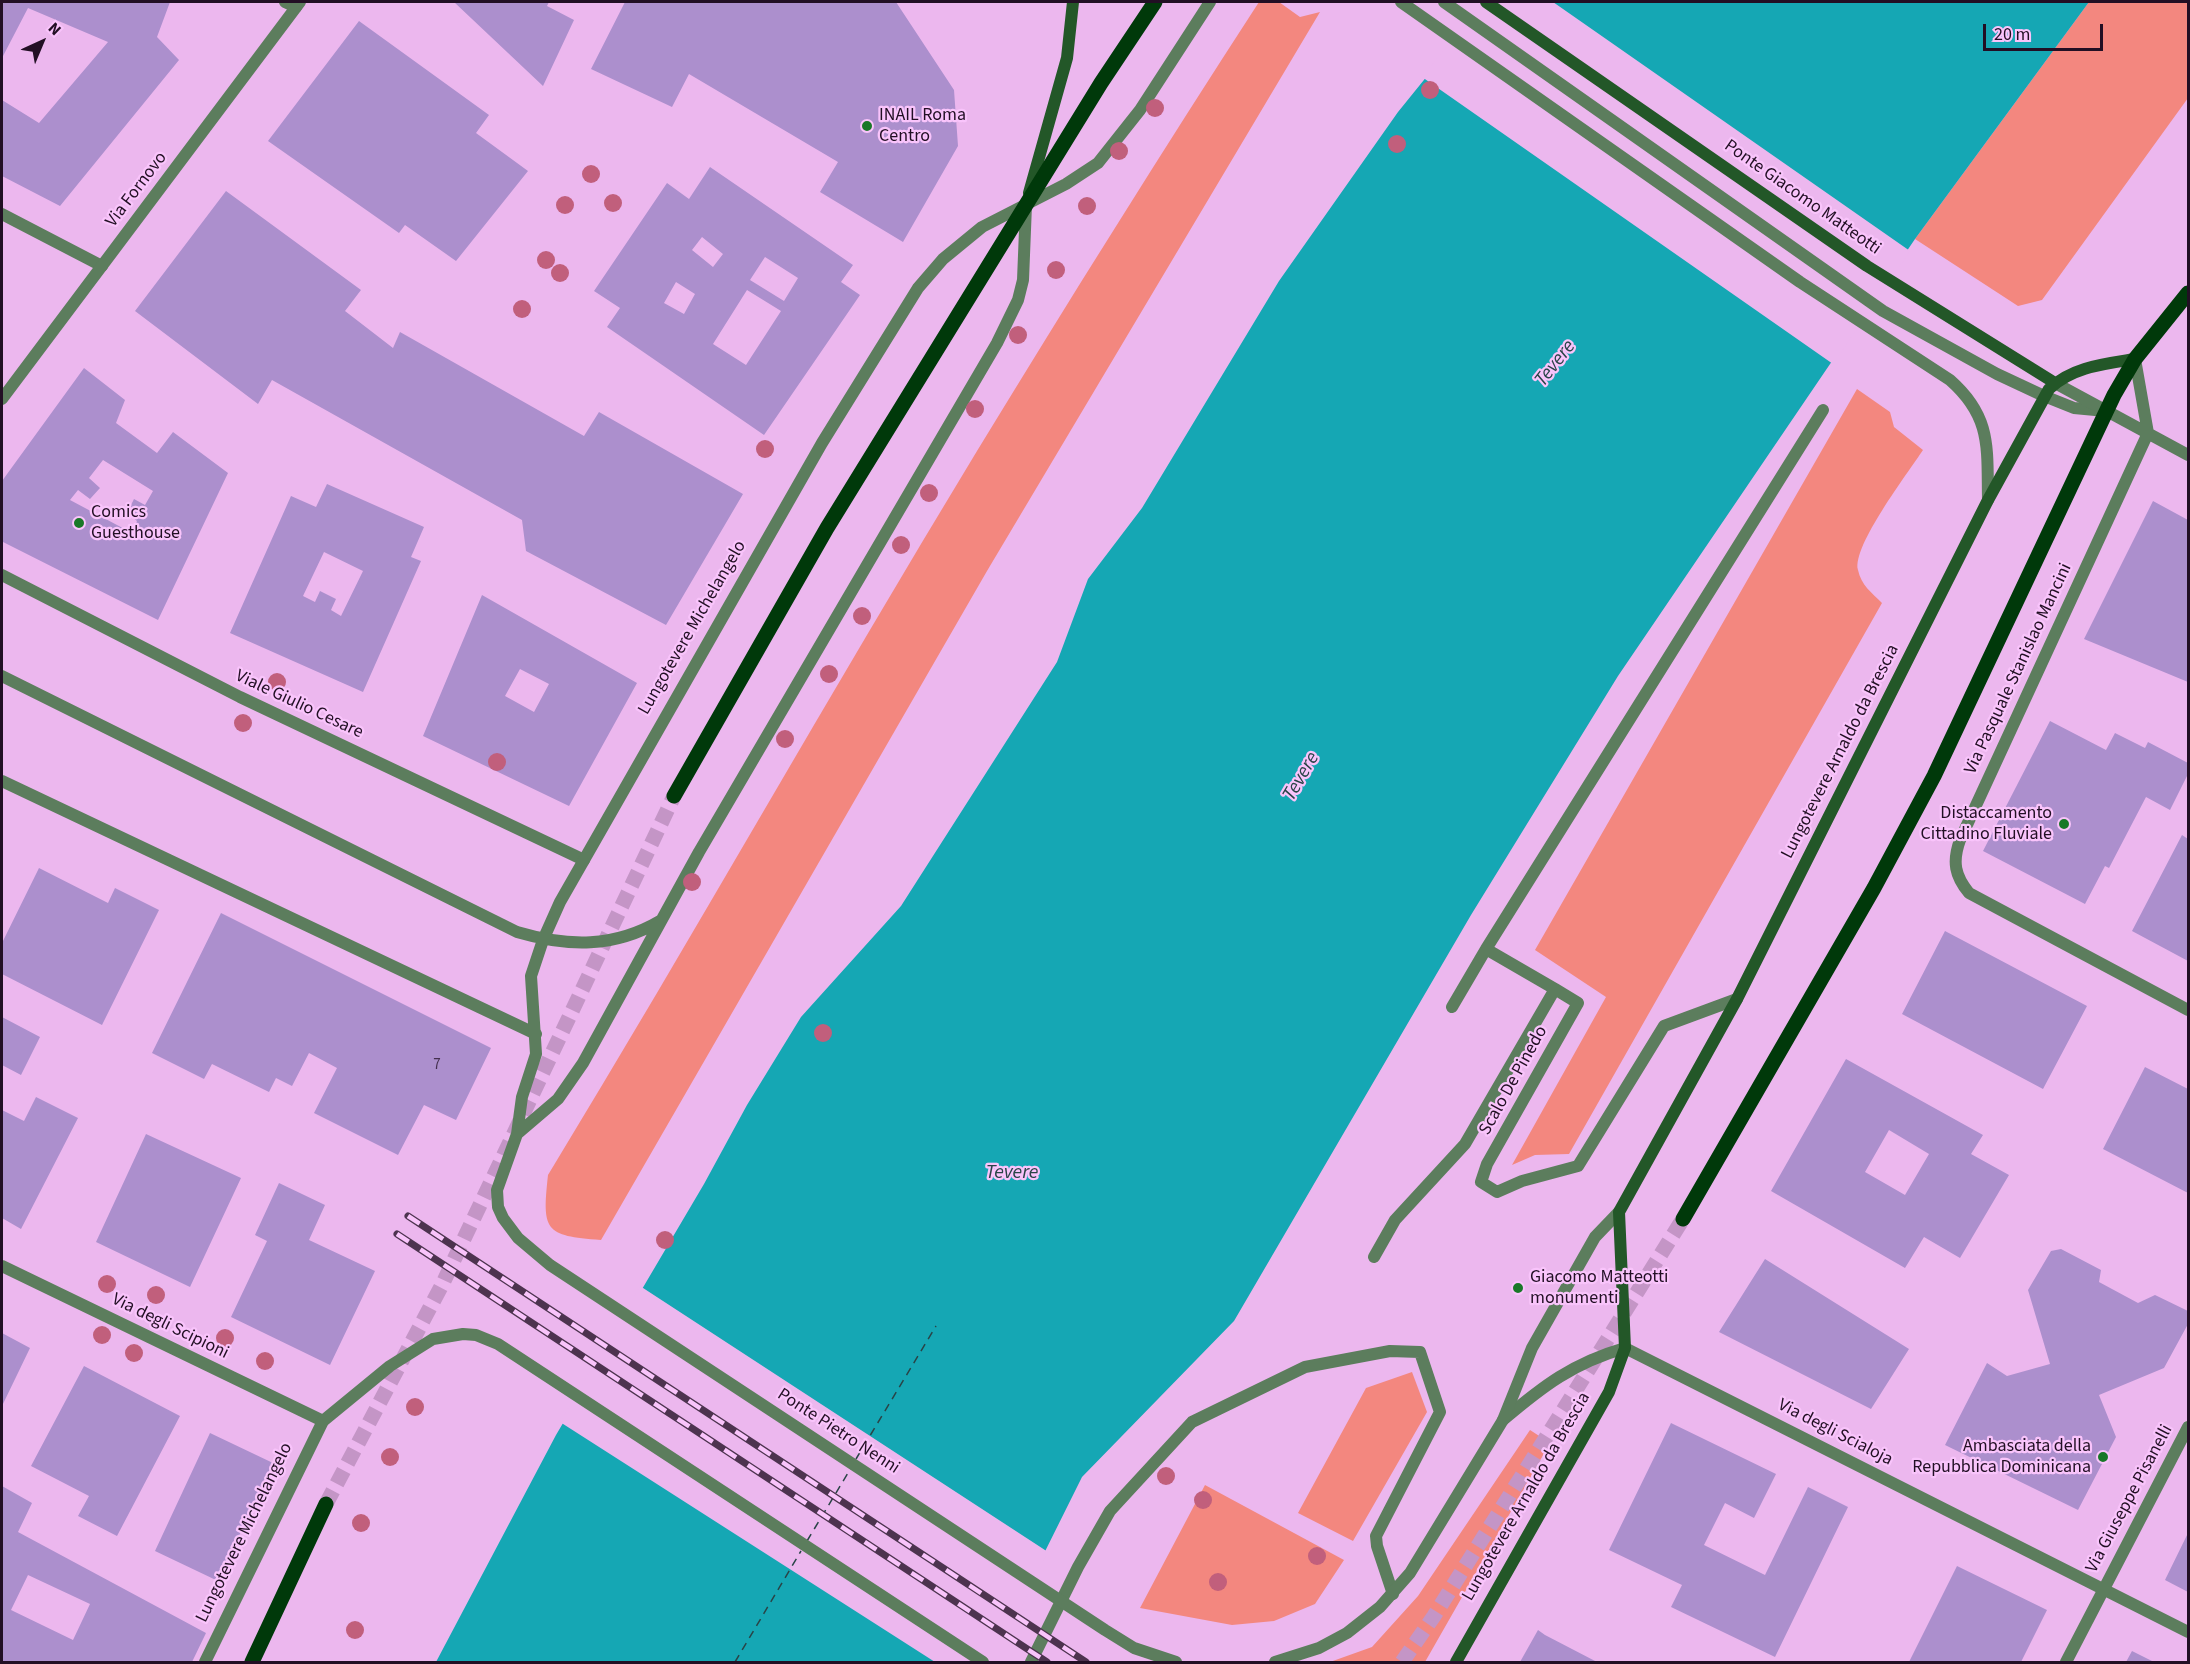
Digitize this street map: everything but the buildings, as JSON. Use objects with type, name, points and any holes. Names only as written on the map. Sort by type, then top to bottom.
[{"type":"main road","points":[[1026,204],[1067,58],[1073,2]]},
{"type":"main road","name":"Lungotevere Michelangelo","points":[[674,796],[827,528],[1026,204],[1155,2]]},
{"type":"main road","name":"Ponte Giacomo Matteotti","points":[[1486,2],[1867,266],[2055,383]]},
{"type":"main road","points":[[1683,1219],[1868,898],[1934,776],[2106,411],[2135,359],[2188,293]]},
{"type":"main road","name":"Lungotevere Arnaldo da Brescia","points":[[1455,1662],[1609,1392],[1625,1348],[1619,1212],[1737,999],[1988,500],[2044,396],[2055,383],[2081,370],[2135,359]]},
{"type":"main road","points":[[252,1662],[326,1504]]},
{"type":"street","name":"Lungotevere Michelangelo","points":[[550,1265],[518,1238],[502,1218],[498,1207],[498,1182],[517,1134],[522,1097],[536,1054],[530,986],[533,967],[543,940],[584,860],[822,443],[918,288],[957,246],[982,227],[1085,174],[1111,150],[1140,110],[1210,2]]},
{"type":"street","points":[[1401,2],[1800,282],[1950,380],[1972,401],[1981,420],[1987,464],[1988,500]]},
{"type":"street","points":[[1444,2],[1883,310],[1965,357],[2044,396],[2074,408],[2106,411]]},
{"type":"street","name":"Via Fornovo","points":[[2,399],[102,266],[293,3]]},
{"type":"street","name":"Lungotevere Michelangelo","points":[[517,1134],[558,1099],[570,1085],[662,920],[1009,322],[1023,280],[1026,204]]},
{"type":"street","points":[[2,214],[102,266]]},
{"type":"street","points":[[2135,359],[2148,433]]},
{"type":"street","name":"Ponte Giacomo Matteotti","points":[[2055,383],[2188,455]]},
{"type":"street","points":[[1452,1008],[1823,410]]},
{"type":"street","name":"Via Pasquale Stanislao Mancini","points":[[2148,433],[1960,840],[1954,864],[1958,877],[1969,893],[2188,1010]]},
{"type":"street","name":"Viale Giulio Cesare","points":[[2,575],[240,698],[584,860]]},
{"type":"street","points":[[2,676],[468,910],[517,932],[543,940],[619,940],[640,933],[662,920]]},
{"type":"street","points":[[2,781],[536,1034]]},
{"type":"street","points":[[1486,950],[1555,989]]},
{"type":"street","name":"Scalo De Pinedo","points":[[1374,1257],[1395,1220],[1465,1144],[1555,989],[1578,1003],[1487,1164],[1481,1182],[1497,1192],[1522,1181],[1578,1166],[1664,1026],[1737,999]]},
{"type":"street","name":"Lungotevere Arnaldo da Brescia","points":[[1275,1662],[1318,1648],[1340,1637],[1370,1616],[1393,1594],[1422,1554],[1503,1420],[1532,1348],[1595,1237],[1619,1212]]},
{"type":"street","name":"Ponte Pietro Nenni","points":[[550,1265],[1105,1630],[1134,1648],[1176,1662]]},
{"type":"street","name":"Via degli Scipioni","points":[[2,1266],[322,1421]]},
{"type":"street","points":[[322,1421],[390,1366],[433,1339],[463,1334],[476,1335],[498,1344],[983,1662]]},
{"type":"street","name":"Lungotevere Arnaldo da Brescia","points":[[1503,1420],[1546,1383],[1593,1358],[1625,1348]]},
{"type":"street","name":"Via degli Scialoja","points":[[1625,1348],[2188,1632]]},
{"type":"street","points":[[1031,1662],[1078,1567],[1110,1511],[1192,1422],[1305,1366],[1390,1351],[1420,1352],[1440,1412],[1376,1536],[1377,1546],[1393,1594]]},
{"type":"street","name":"Lungotevere Michelangelo","points":[[205,1662],[322,1421]]},
{"type":"street","name":"Via Giuseppe Pisanelli","points":[[2066,1662],[2188,1427]]},
{"type":"shaded area","points":[[1259,2],[1279,2],[1300,17],[1320,12],[987,571],[601,1240],[568,1236],[558,1232],[551,1227],[547,1219],[548,1175],[977,451],[1116,225]]},
{"type":"shaded area","points":[[2089,2],[2188,2],[2188,98],[2042,300],[2018,306],[1915,239]]},
{"type":"shaded area","points":[[1857,389],[1890,412],[1894,427],[1923,450],[1872,528],[1858,559],[1858,570],[1862,580],[1882,603],[1569,1154],[1535,1155],[1512,1165],[1606,997],[1535,950]]},
{"type":"shaded area","points":[[1412,1372],[1427,1412],[1353,1541],[1298,1513],[1366,1388]]},
{"type":"shaded area","points":[[1530,1430],[1550,1443],[1425,1662],[1330,1662],[1372,1647],[1418,1596]]},
{"type":"shaded area","points":[[1205,1485],[1344,1560],[1315,1604],[1274,1621],[1232,1625],[1140,1608]]},
{"type":"water","name":"Tevere","points":[[1487,2],[2089,2],[1915,239],[1618,676],[1471,915],[1234,1321],[1082,1477],[990,1662],[436,1662],[556,1435],[704,1184],[747,1105],[801,1017],[901,906],[1057,662],[1088,579],[1142,508],[1279,281],[1398,112]]},
{"type":"pier","points":[[1483,2],[1553,2],[1910,251],[1833,364],[1422,77]]},
{"type":"pier","points":[[640,1286],[1048,1552],[994,1662],[935,1662],[560,1422]]},
{"type":"ferry route","points":[[856,1459],[936,1326]]},
{"type":"ferry route","points":[[807,1541],[851,1468]]},
{"type":"ferry route","points":[[735,1662],[801,1551]]},
{"type":"tunnel","points":[[326,1504],[443,1283],[674,796]]},
{"type":"tunnel","points":[[1402,1662],[1434,1616],[1683,1219]]},
{"type":"railway","points":[[408,1216],[1086,1662]]},
{"type":"railway","points":[[397,1234],[1047,1662]]},
{"type":"place","name":"INAIL Roma Centro","points":[[867,126]]},
{"type":"place","name":"Comics Guesthouse","points":[[79,523]]},
{"type":"place","name":"Distaccamento Cittadino Fluviale","points":[[2064,824]]},
{"type":"place","name":"Giacomo Matteotti monumenti","points":[[1518,1288]]},
{"type":"place","name":"Ambasciata della Repubblica Dominicana","points":[[2103,1457]]}]
